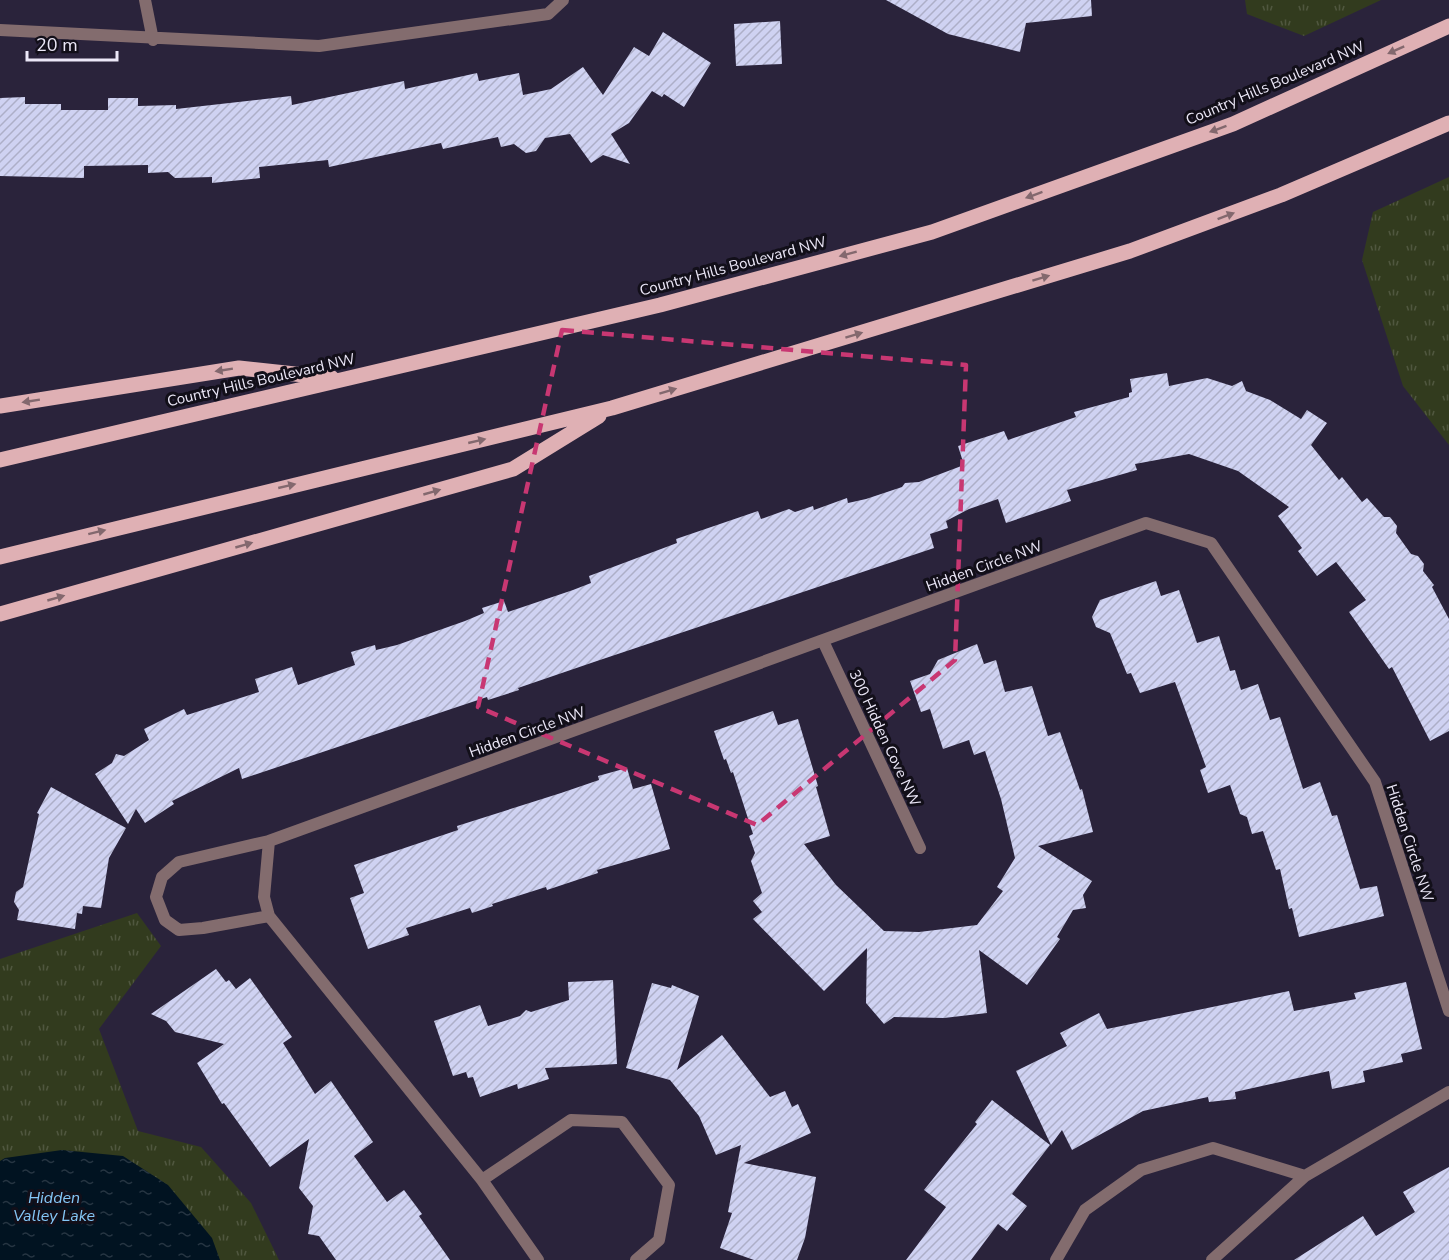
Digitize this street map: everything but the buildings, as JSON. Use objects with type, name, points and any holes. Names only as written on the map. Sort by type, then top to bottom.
[{"type":"main road","name":"Country Hills Boulevard NW","points":[[0,460],[660,304],[932,232],[1233,124],[1449,26]]},
{"type":"main road","points":[[0,557],[612,408],[1130,251],[1281,195],[1449,123]]},
{"type":"main road","points":[[0,406],[239,368],[344,380]]},
{"type":"main road","points":[[0,614],[513,469],[612,408]]},
{"type":"street","points":[[145,0],[153,40]]},
{"type":"street","points":[[0,30],[153,40],[319,45],[548,14],[563,0]]},
{"type":"street","name":"Hidden Circle NW","points":[[269,916],[179,930],[165,920],[156,897],[162,877],[179,861],[269,841],[1146,523],[1211,543],[1374,782],[1449,1011]]},
{"type":"street","name":"300 Hidden Cove NW","points":[[823,641],[920,848]]},
{"type":"street","points":[[269,841],[264,897],[269,916],[482,1180],[538,1260]]},
{"type":"street","points":[[1214,1259],[1305,1176],[1449,1092]]},
{"type":"street","points":[[482,1180],[571,1120],[622,1122],[669,1185],[659,1240],[636,1260]]},
{"type":"street","points":[[1056,1260],[1085,1210],[1141,1170],[1214,1148],[1305,1176]]},
{"type":"highlighted area","points":[[562,330],[966,365],[955,660],[757,825],[478,707]]},
{"type":"green space","points":[[1245,0],[1381,0],[1304,36],[1247,14]]},
{"type":"green space","points":[[1449,177],[1449,445],[1403,386],[1362,260],[1373,212]]},
{"type":"green space","points":[[137,913],[161,946],[99,1029],[138,1131],[201,1147],[251,1203],[279,1260],[0,1260],[0,959]]},
{"type":"water","name":"Hidden Valley Lake","points":[[62,1150],[123,1156],[168,1185],[212,1238],[220,1260],[0,1260],[0,1161],[5,1158]]}]
